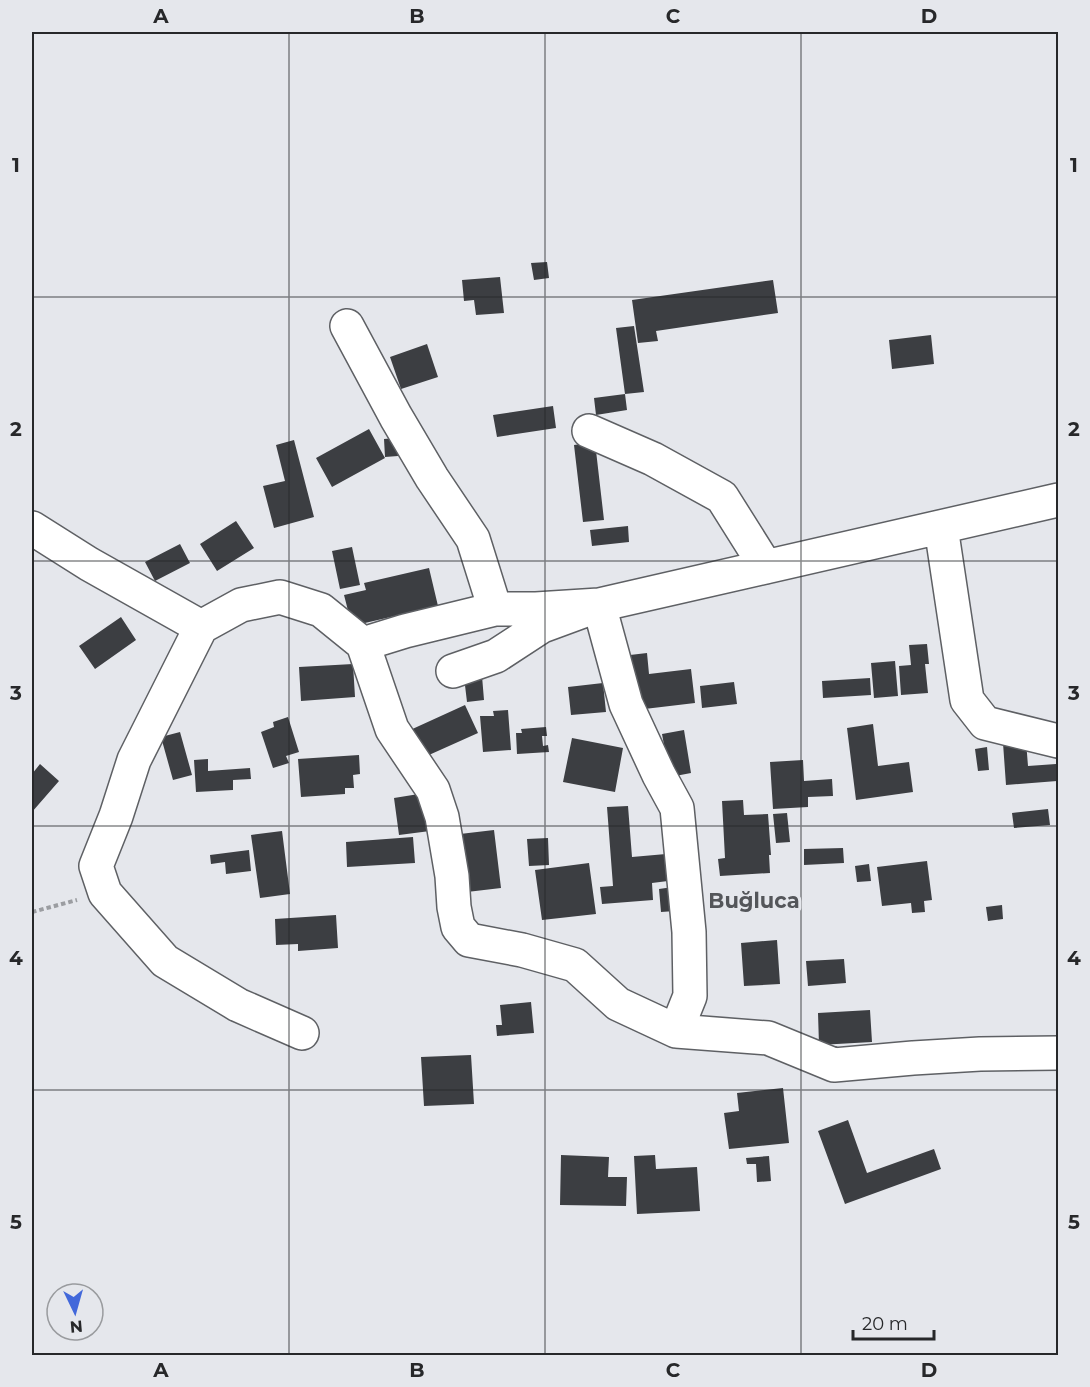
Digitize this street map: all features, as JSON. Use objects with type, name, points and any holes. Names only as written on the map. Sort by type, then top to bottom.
[{"type":"street","points":[[347,327],[426,468],[473,539],[495,609]]},
{"type":"street","points":[[589,431],[653,459],[723,497],[766,567]]},
{"type":"street","points":[[453,670],[496,656],[542,626],[598,606],[1059,500]]},
{"type":"street","points":[[941,527],[968,700],[985,723],[1059,741]]},
{"type":"street","points":[[32,528],[89,564],[201,627]]},
{"type":"street","points":[[302,1033],[238,1005],[165,961],[105,893],[96,866],[116,816],[134,760],[201,627],[241,605],[280,597],[321,610],[363,644],[392,729],[433,790],[442,817],[458,927],[469,940],[522,950],[575,964],[618,1004],[676,1031],[768,1038],[834,1065],[980,1054],[1059,1053]]},
{"type":"street","points":[[363,644],[495,609],[598,606]]},
{"type":"street","points":[[598,606],[626,704],[677,808],[689,932],[690,996],[676,1031]]},
{"type":"path","points":[[32,912],[105,893]]},
{"type":"building","points":[[547,262],[549,278],[534,280],[531,263]]},
{"type":"building","points":[[500,277],[504,313],[476,315],[474,300],[464,301],[462,280]]},
{"type":"building","points":[[773,280],[778,313],[656,331],[658,341],[638,343],[632,300]]},
{"type":"building","points":[[634,326],[644,392],[625,394],[616,328]]},
{"type":"building","points":[[931,335],[934,364],[892,369],[889,340]]},
{"type":"building","points":[[427,344],[438,377],[401,389],[390,357]]},
{"type":"building","points":[[625,394],[627,410],[596,415],[594,398]]},
{"type":"building","points":[[553,406],[556,428],[497,437],[493,415]]},
{"type":"building","points":[[369,429],[385,458],[332,487],[316,458]]},
{"type":"building","points":[[396,438],[398,456],[385,457],[384,439]]},
{"type":"building","points":[[294,440],[314,517],[274,528],[263,486],[285,481],[276,445]]},
{"type":"building","points":[[595,442],[604,520],[583,522],[574,445]]},
{"type":"building","points":[[236,521],[254,548],[217,571],[200,544]]},
{"type":"building","points":[[628,526],[629,542],[592,546],[590,530]]},
{"type":"building","points":[[180,544],[190,563],[155,581],[145,562]]},
{"type":"building","points":[[352,547],[360,585],[340,589],[332,551]]},
{"type":"building","points":[[429,568],[438,606],[352,626],[344,595],[366,590],[364,583]]},
{"type":"building","points":[[121,617],[136,640],[95,669],[79,646]]},
{"type":"building","points":[[927,644],[929,664],[925,664],[928,693],[901,695],[899,666],[911,665],[909,645]]},
{"type":"building","points":[[647,653],[649,674],[691,669],[695,703],[636,710],[630,655]]},
{"type":"building","points":[[895,661],[898,696],[874,698],[871,663]]},
{"type":"building","points":[[353,664],[355,697],[301,701],[299,667]]},
{"type":"building","points":[[482,676],[484,700],[467,702],[464,677]]},
{"type":"building","points":[[870,678],[871,695],[823,698],[822,681]]},
{"type":"building","points":[[734,682],[737,704],[702,708],[700,686]]},
{"type":"building","points":[[603,683],[606,712],[571,715],[568,687]]},
{"type":"building","points":[[465,705],[478,733],[420,759],[408,731]]},
{"type":"building","points":[[508,710],[511,750],[483,752],[480,716],[494,716],[493,711]]},
{"type":"building","points":[[288,717],[299,752],[286,756],[289,763],[273,768],[261,732],[274,727],[273,722]]},
{"type":"building","points":[[873,724],[878,766],[909,762],[913,792],[856,800],[847,728]]},
{"type":"building","points":[[546,727],[547,736],[542,736],[543,746],[548,745],[549,752],[517,754],[516,733],[522,733],[521,729]]},
{"type":"building","points":[[684,730],[691,773],[670,777],[662,734]]},
{"type":"building","points":[[180,732],[192,775],[173,780],[161,737]]},
{"type":"building","points":[[572,738],[623,748],[615,792],[563,782]]},
{"type":"building","points":[[1026,741],[1028,766],[1056,764],[1057,781],[1006,785],[1003,743]]},
{"type":"building","points":[[987,747],[989,770],[978,771],[975,749]]},
{"type":"building","points":[[359,755],[360,774],[353,775],[354,788],[345,788],[345,794],[301,797],[298,759]]},
{"type":"building","points":[[208,759],[208,771],[250,768],[251,779],[233,780],[233,790],[196,792],[194,760]]},
{"type":"building","points":[[803,760],[804,781],[832,779],[833,796],[808,797],[808,807],[773,809],[770,762]]},
{"type":"building","points":[[40,764],[59,781],[32,812],[32,774]]},
{"type":"building","points":[[425,793],[430,831],[399,835],[394,798]]},
{"type":"building","points":[[743,800],[744,815],[768,814],[770,873],[720,876],[718,859],[725,858],[722,801]]},
{"type":"building","points":[[628,806],[632,857],[666,854],[668,881],[652,883],[653,900],[602,904],[600,887],[613,886],[607,807]]},
{"type":"building","points":[[1048,809],[1050,825],[1014,828],[1012,813]]},
{"type":"building","points":[[787,813],[790,842],[776,843],[773,814]]},
{"type":"building","points":[[494,830],[501,888],[467,892],[460,834]]},
{"type":"building","points":[[282,831],[290,894],[260,898],[251,835]]},
{"type":"building","points":[[413,837],[415,863],[347,867],[346,842]]},
{"type":"building","points":[[548,838],[549,865],[529,866],[527,839]]},
{"type":"building","points":[[843,848],[844,863],[804,865],[804,849]]},
{"type":"building","points":[[249,850],[251,871],[226,874],[225,862],[211,864],[210,855]]},
{"type":"building","points":[[927,861],[932,900],[924,901],[925,912],[912,913],[911,903],[882,906],[877,867]]},
{"type":"building","points":[[589,863],[596,914],[542,920],[535,870]]},
{"type":"building","points":[[869,864],[871,881],[857,882],[855,866]]},
{"type":"building","points":[[673,887],[675,911],[661,912],[659,889]]},
{"type":"building","points":[[1002,905],[1003,919],[988,921],[986,907]]},
{"type":"building","points":[[336,915],[338,948],[298,951],[298,944],[276,945],[275,919]]},
{"type":"building","points":[[777,940],[780,984],[744,986],[741,943]]},
{"type":"building","points":[[844,959],[846,983],[808,986],[806,961]]},
{"type":"building","points":[[531,1002],[534,1033],[497,1036],[496,1025],[502,1025],[500,1005]]},
{"type":"building","points":[[870,1010],[872,1042],[819,1045],[818,1013]]},
{"type":"building","points":[[471,1055],[474,1104],[424,1106],[421,1057]]},
{"type":"building","points":[[783,1088],[789,1143],[729,1149],[724,1113],[739,1111],[737,1093]]},
{"type":"building","points":[[848,1120],[867,1173],[934,1149],[941,1169],[845,1204],[818,1131]]},
{"type":"building","points":[[561,1155],[609,1157],[608,1177],[627,1177],[626,1206],[560,1205]]},
{"type":"building","points":[[655,1155],[656,1169],[697,1167],[700,1211],[637,1214],[634,1156]]},
{"type":"building","points":[[769,1156],[771,1181],[757,1182],[756,1164],[747,1164],[746,1158]]},
{"type":"district","name":"Buğluca","points":[[754,900]]}]
